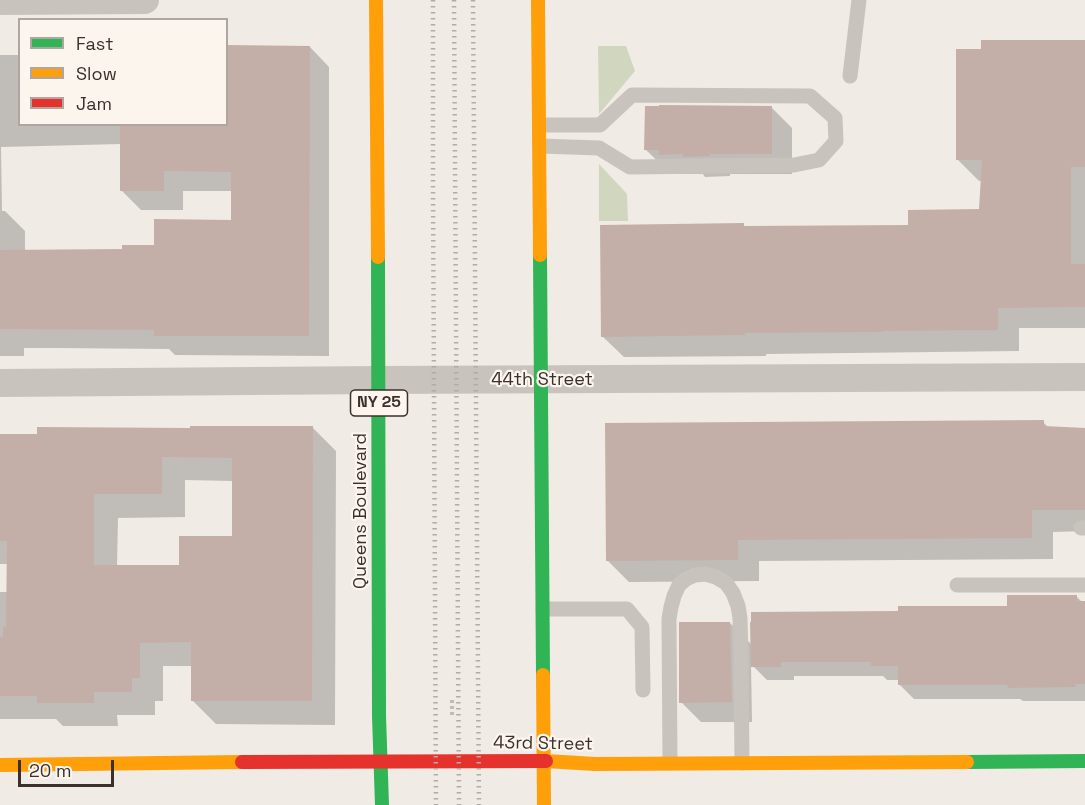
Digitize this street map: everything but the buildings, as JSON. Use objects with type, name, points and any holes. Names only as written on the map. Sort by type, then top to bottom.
[{"type":"main road","name":"Queens Boulevard","points":[[376,0],[382,805]]},
{"type":"main road","points":[[538,0],[544,805]]},
{"type":"main road","name":"43rd Street","points":[[0,765],[380,761],[544,761],[595,764],[1085,761]]},
{"type":"street","points":[[0,2],[144,0]]},
{"type":"street","name":"44th Street","points":[[0,383],[1085,377]]},
{"type":"lane","points":[[850,76],[858,0]]},
{"type":"lane","points":[[540,125],[600,125],[632,95],[810,96],[835,118],[836,141],[819,160],[794,165],[630,167],[599,148],[540,146]]},
{"type":"lane","points":[[670,763],[670,607],[680,585],[695,575],[705,574],[726,583],[733,592],[738,606],[741,763]]},
{"type":"lane","points":[[957,585],[1085,585]]},
{"type":"lane","points":[[543,609],[627,609],[642,627],[643,690]]},
{"type":"path","points":[[452,700],[452,716]]},
{"type":"green space","points":[[598,46],[626,46],[635,71],[599,114]]},
{"type":"green space","points":[[599,164],[627,194],[628,221],[599,221]]},
{"type":"railway","points":[[433,0],[436,805]]},
{"type":"railway","points":[[454,0],[459,805]]},
{"type":"railway","points":[[473,0],[479,805]]},
{"type":"traffic: fast","points":[[540,255],[543,675]]},
{"type":"traffic: fast","points":[[378,257],[379,716],[382,805]]},
{"type":"traffic: fast","points":[[967,762],[1085,761]]},
{"type":"traffic: slow","points":[[376,0],[378,257]]},
{"type":"traffic: slow","points":[[538,0],[540,255]]},
{"type":"traffic: slow","points":[[543,675],[544,805]]},
{"type":"traffic: slow","points":[[546,761],[595,764],[967,762]]},
{"type":"traffic: slow","points":[[0,765],[242,762]]},
{"type":"traffic: jam","points":[[242,762],[546,761]]}]
